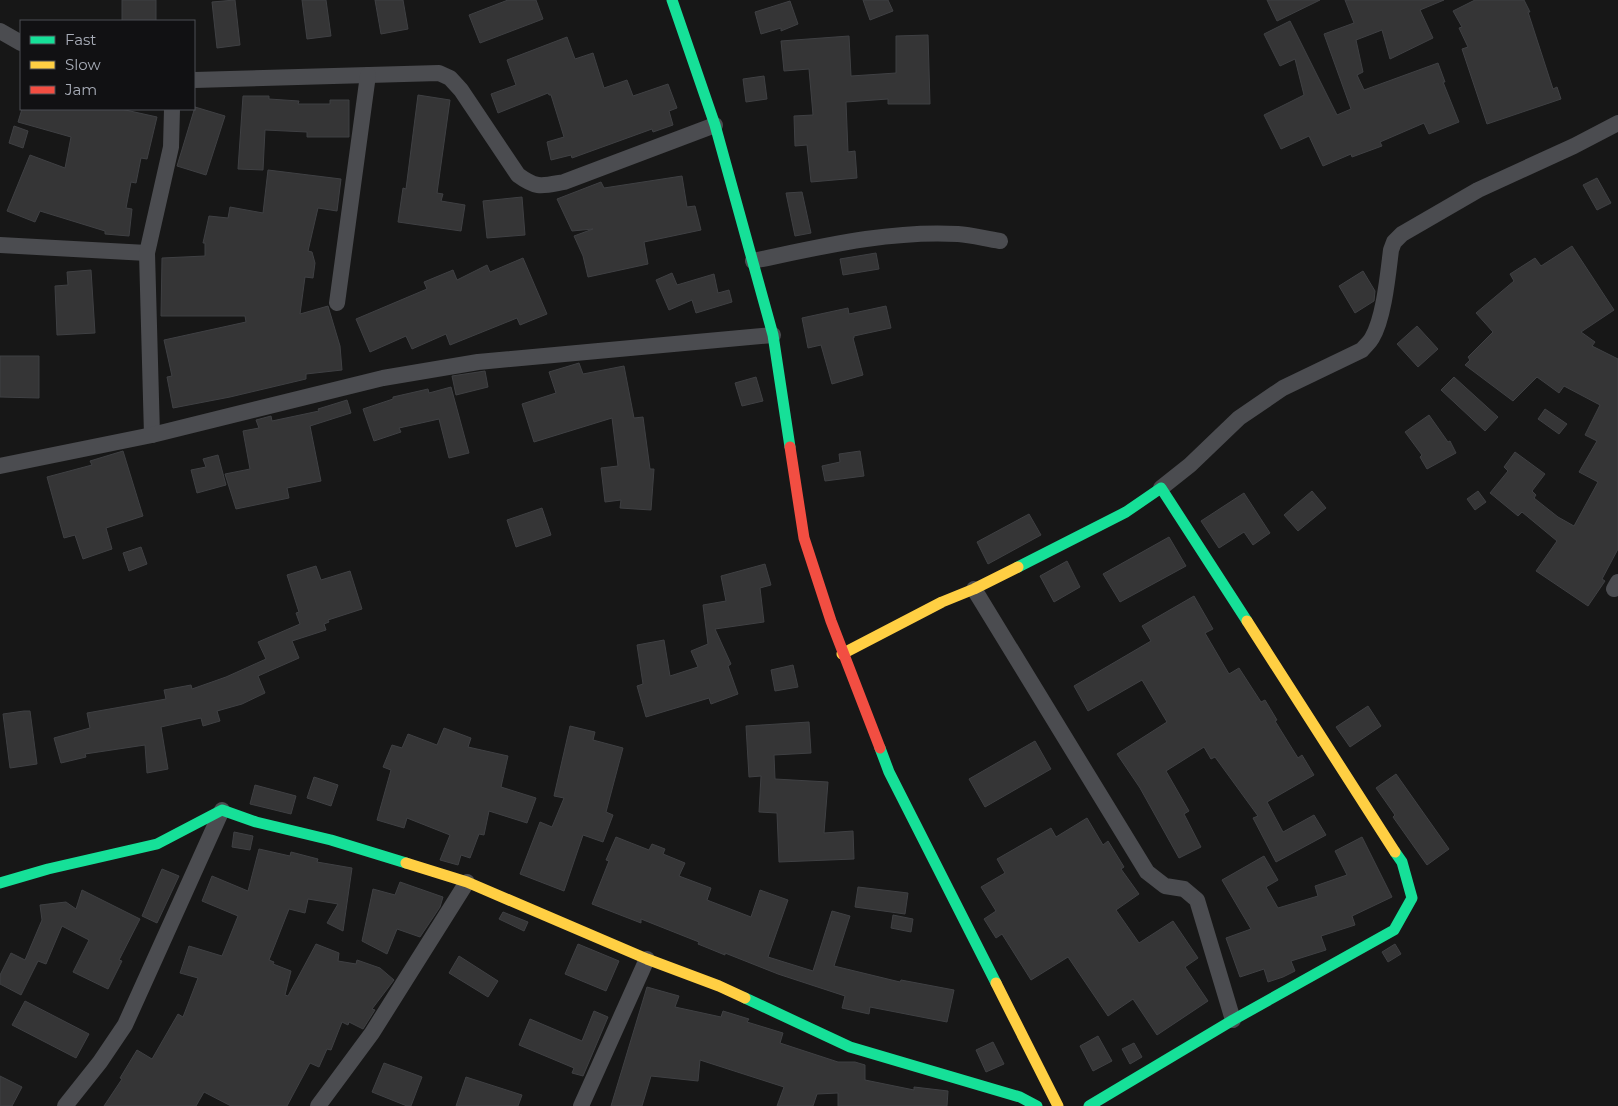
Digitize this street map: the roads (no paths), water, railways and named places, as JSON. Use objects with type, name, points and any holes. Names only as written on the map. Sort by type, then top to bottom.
[{"type":"street","points":[[676,1],[715,125],[773,335],[804,538],[842,654],[889,772],[1058,1106]]},
{"type":"street","points":[[0,30],[20,42]]},
{"type":"street","points":[[195,80],[439,73],[450,78],[461,90],[518,175],[528,182],[541,187],[564,182],[715,125]]},
{"type":"street","points":[[337,303],[368,75]]},
{"type":"street","points":[[152,435],[147,253],[171,147],[172,110]]},
{"type":"street","points":[[842,654],[942,602],[974,589],[1126,512],[1190,465],[1239,418],[1283,388],[1362,350],[1372,340],[1380,315],[1391,250],[1394,242],[1402,234],[1478,190],[1574,146],[1618,123]]},
{"type":"street","points":[[753,261],[836,244],[907,235],[958,234],[1000,241]]},
{"type":"street","points":[[0,245],[147,253]]},
{"type":"street","points":[[0,466],[152,435],[383,378],[478,362],[773,335]]},
{"type":"street","points":[[1089,1106],[1233,1020],[1394,930],[1412,898],[1402,862],[1184,522],[1160,488]]},
{"type":"street","points":[[974,589],[1146,872],[1166,886],[1184,889],[1197,900],[1233,1020]]},
{"type":"street","points":[[65,1106],[100,1062],[125,1025],[222,810]]},
{"type":"street","points":[[0,883],[48,869],[157,844],[222,810],[256,822],[331,840],[467,882],[647,959],[719,986],[850,1046],[1020,1097],[1037,1106]]},
{"type":"street","points":[[318,1106],[372,1032],[467,882]]},
{"type":"street","points":[[581,1106],[647,959]]}]
